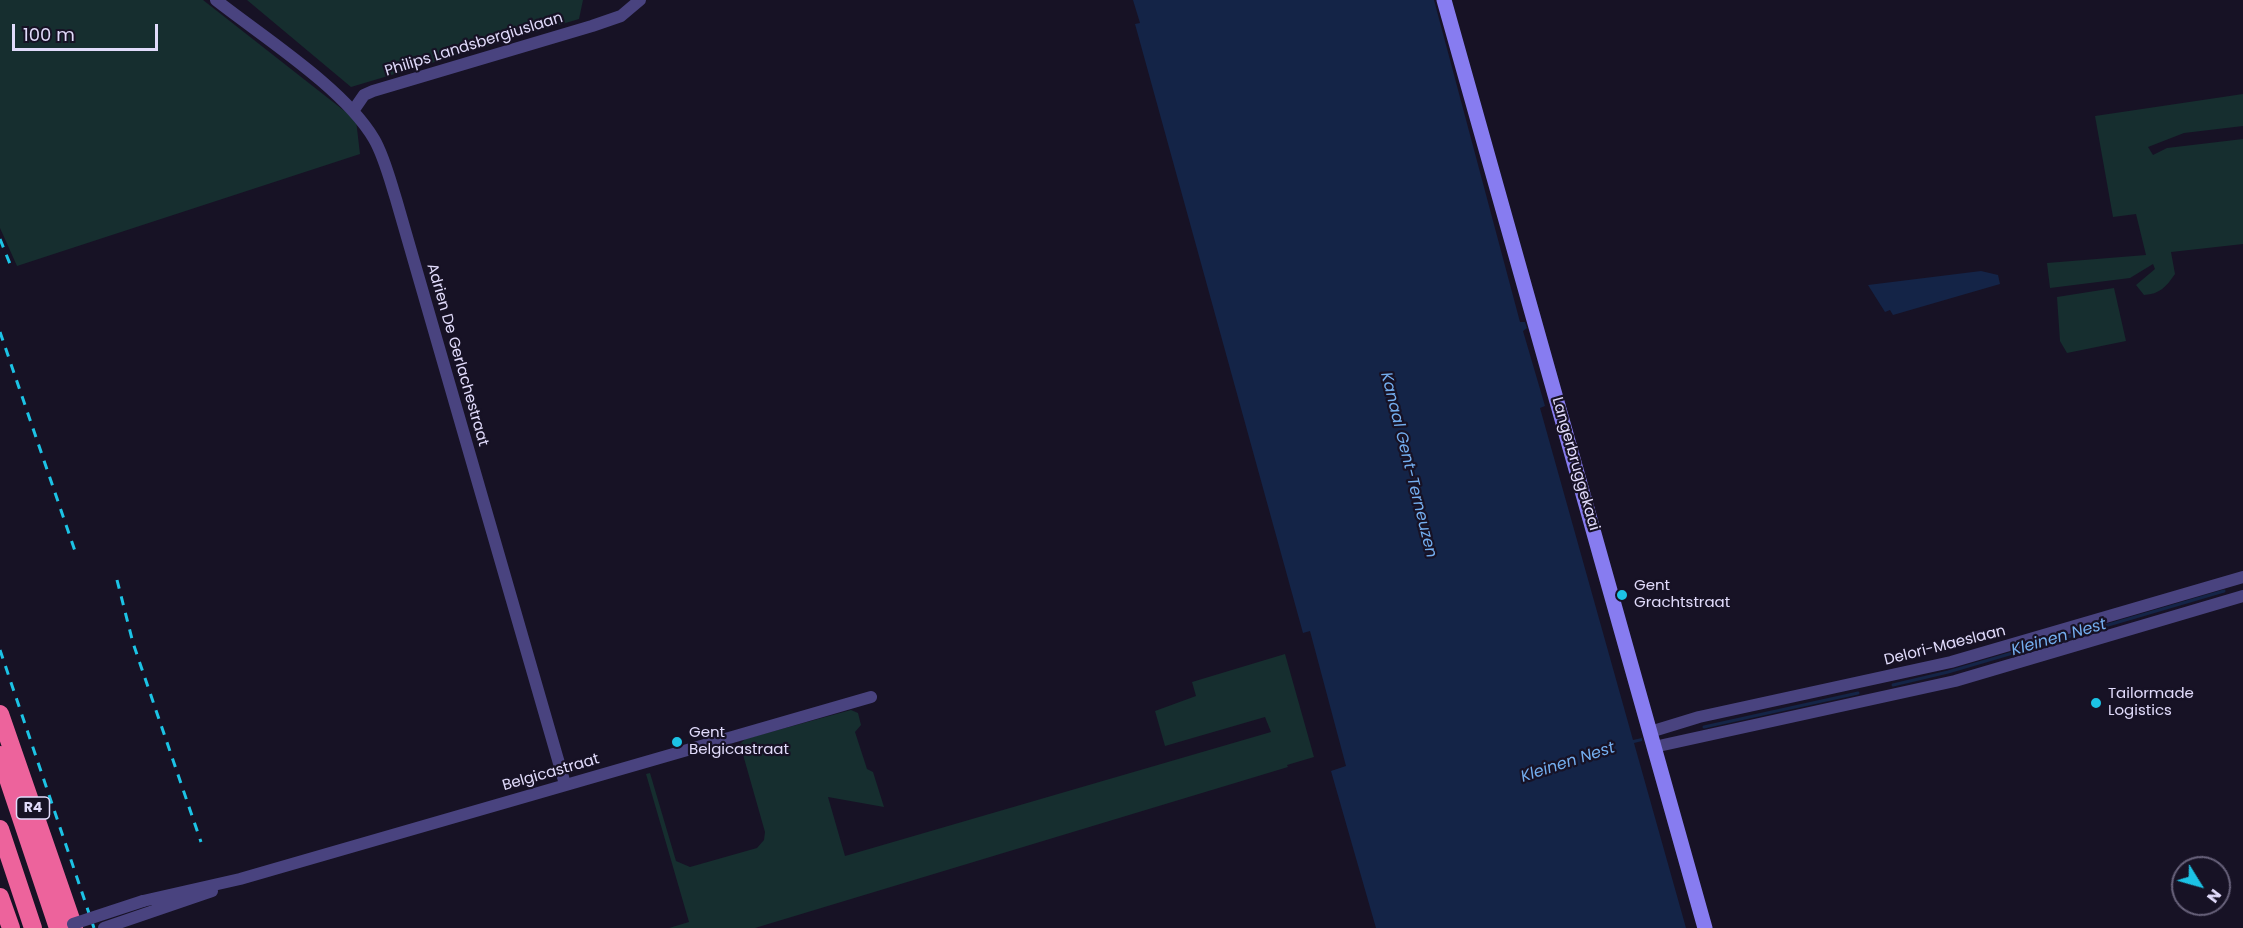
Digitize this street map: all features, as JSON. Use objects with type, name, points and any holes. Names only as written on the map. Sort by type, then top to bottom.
[{"type":"highway","name":"R4","points":[[0,714],[66,903],[67,927]]},
{"type":"highway","name":"R4","points":[[0,755],[67,927]]},
{"type":"highway","name":"R4","points":[[0,829],[33,928]]},
{"type":"highway","points":[[0,859],[23,928]]},
{"type":"highway","points":[[0,897],[11,928]]},
{"type":"main road","name":"Langerbruggekaai","points":[[1444,0],[1705,928]]},
{"type":"street","name":"Adrien De Gerlachestraat","points":[[216,0],[353,111],[375,140],[391,185],[565,784]]},
{"type":"street","name":"Philips Landsbergiuslaan","points":[[353,111],[364,95],[373,91],[621,16],[640,0]]},
{"type":"street","name":"Delori-Maeslaan","points":[[1652,740],[1699,717],[1951,662],[2243,576]]},
{"type":"street","points":[[1652,740],[1955,681],[2243,596]]},
{"type":"street","name":"Belgicastraat","points":[[67,927],[143,901],[240,879],[871,697]]},
{"type":"street","name":"Belgicastraat","points":[[104,928],[240,879]]},
{"type":"green space","points":[[0,0],[203,0],[356,120],[360,154],[17,266],[0,228]]},
{"type":"green space","points":[[247,0],[583,0],[579,19],[351,87]]},
{"type":"green space","points":[[2243,94],[2243,126],[2184,133],[2148,147],[2153,155],[2167,148],[2243,139],[2243,244],[2171,252],[2175,274],[2162,289],[2150,294],[2144,295],[2136,285],[2155,269],[2153,264],[2130,278],[2050,288],[2047,263],[2146,255],[2136,214],[2113,217],[2095,116]]},
{"type":"green space","points":[[2114,288],[2126,341],[2067,353],[2060,341],[2057,297]]},
{"type":"green space","points":[[1285,654],[1314,757],[1287,765],[1288,767],[755,928],[669,928],[689,922],[646,774],[650,773],[676,861],[690,867],[757,848],[764,840],[765,832],[740,744],[745,739],[851,710],[858,713],[861,725],[855,732],[867,769],[873,772],[884,807],[828,797],[845,856],[1271,732],[1265,717],[1165,746],[1155,711],[1196,696],[1192,682]]},
{"type":"water","name":"Kanaal Gent-Terneuzen","points":[[1133,0],[1434,0],[1520,322],[1525,322],[1527,328],[1523,331],[1545,406],[1540,408],[1633,740],[1642,738],[1642,741],[1634,743],[1686,928],[1376,928],[1331,771],[1346,766],[1310,631],[1303,633],[1135,24],[1140,23]]},
{"type":"water","points":[[1981,271],[1998,275],[2000,284],[1893,315],[1890,310],[1885,312],[1868,285]]},
{"type":"waterway","name":"Kleinen Nest","points":[[1893,685],[1948,672],[2224,591]]},
{"type":"waterway","name":"Kleinen Nest","points":[[1704,727],[1858,693]]},
{"type":"railway","points":[[0,239],[10,264]]},
{"type":"railway","points":[[0,332],[77,557]]},
{"type":"railway","points":[[117,580],[133,643],[201,842]]},
{"type":"railway","points":[[0,650],[94,928]]},
{"type":"place","name":"Gent Grachtstraat","points":[[1622,595]]},
{"type":"place","name":"Tailormade Logistics","points":[[2096,703]]},
{"type":"place","name":"Gent Belgicastraat","points":[[677,742]]}]
